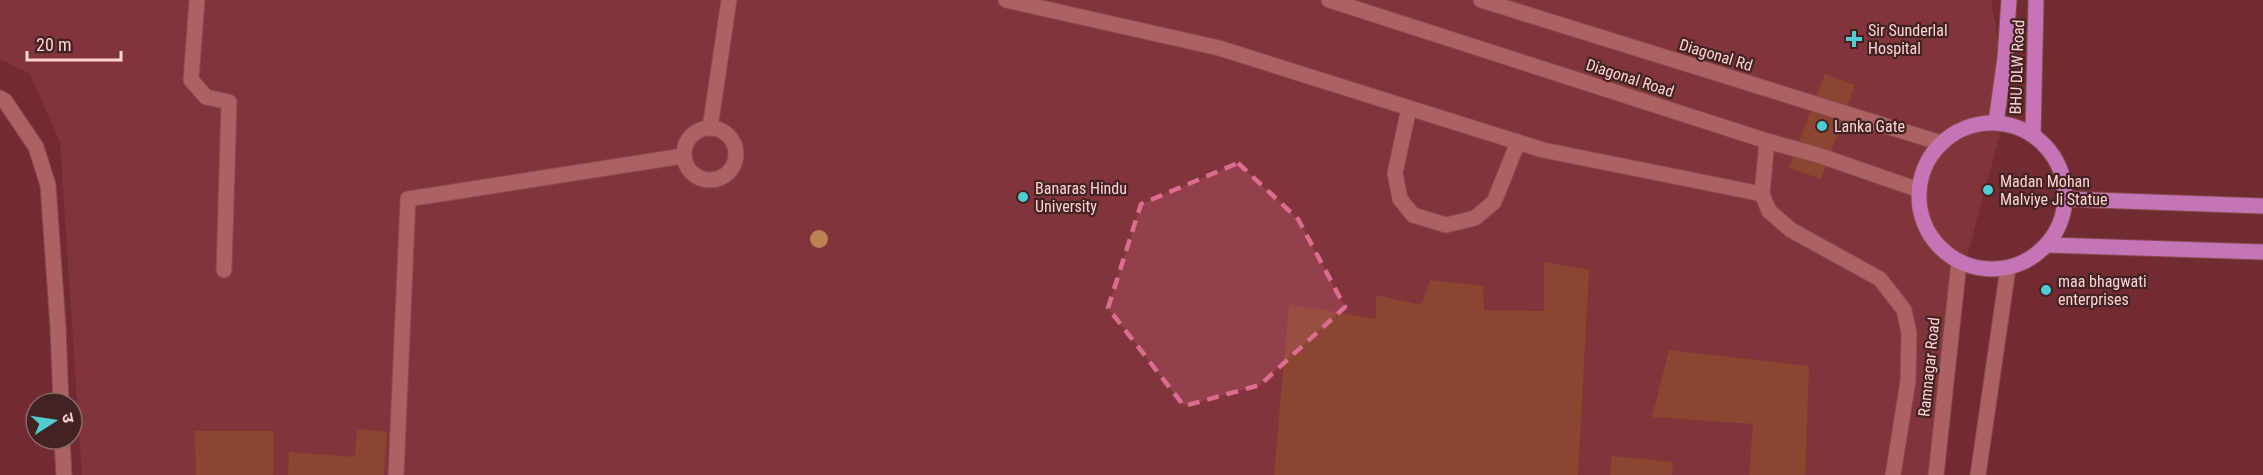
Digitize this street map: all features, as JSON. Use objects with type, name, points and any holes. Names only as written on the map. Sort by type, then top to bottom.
[{"type":"main road","points":[[197,0],[191,80],[206,97],[229,102],[224,270]]},
{"type":"main road","points":[[710,128],[729,0]]},
{"type":"main road","points":[[1006,0],[1219,48],[1543,150],[1762,194]]},
{"type":"main road","name":"Diagonal Road","points":[[1329,0],[1767,141],[1821,156],[1919,190]]},
{"type":"main road","name":"Diagonal Rd","points":[[1481,0],[1941,143]]},
{"type":"main road","name":"BHU DLW Road","points":[[1996,122],[2005,58],[2009,0]]},
{"type":"main road","name":"BHU DLW Road","points":[[2033,135],[2036,0]]},
{"type":"main road","points":[[0,98],[36,147],[48,185],[60,391]]},
{"type":"main road","points":[[1409,108],[1395,173],[1400,200],[1413,215],[1446,225],[1475,218],[1494,202],[1518,142]]},
{"type":"main road","points":[[1996,122],[2015,126],[2033,135],[2047,147],[2058,162],[2064,180],[2066,199],[2058,231],[2037,255],[2008,268],[1983,269],[1959,262],[1942,249],[1928,232],[1920,212],[1919,190],[1922,173],[1930,157],[1941,143],[1966,127],[1996,122]]},
{"type":"main road","points":[[710,128],[718,129],[726,134],[735,149],[736,158],[727,173],[720,178],[704,179],[689,171],[684,156],[688,140],[701,129],[710,128]]},
{"type":"main road","points":[[1767,141],[1762,194],[1769,212],[1784,224],[1880,279],[1904,310],[1909,333],[1908,381],[1893,475]]},
{"type":"main road","points":[[396,475],[408,199],[684,156]]},
{"type":"main road","points":[[2066,199],[2263,206]]},
{"type":"main road","points":[[2048,244],[2263,252]]},
{"type":"main road","name":"Ramnagar Road","points":[[1936,475],[1959,262]]},
{"type":"main road","points":[[1978,475],[2008,268]]},
{"type":"main road","points":[[63,451],[64,475]]},
{"type":"highlighted area","points":[[1238,163],[1298,219],[1345,307],[1260,385],[1184,406],[1108,308],[1141,204]]},
{"type":"shaded area","name":"Banaras Hindu University","points":[[0,0],[1991,0],[2009,101],[1968,253],[1954,327],[1935,475],[82,475],[80,451],[84,451],[84,391],[76,391],[60,142],[30,74],[0,59]]},
{"type":"building","name":"Lanka Gate","points":[[1825,74],[1855,85],[1821,179],[1789,168]]},
{"type":"building","points":[[1544,262],[1589,270],[1578,475],[1274,475],[1289,304],[1376,319],[1376,295],[1421,305],[1430,280],[1483,286],[1484,310],[1544,311]]},
{"type":"building","points":[[1669,350],[1809,366],[1805,475],[1749,475],[1753,424],[1652,417]]},
{"type":"building","points":[[357,429],[387,432],[384,475],[288,475],[289,452],[355,457]]},
{"type":"building","points":[[195,431],[274,431],[273,475],[196,475]]},
{"type":"building","points":[[1612,456],[1673,462],[1672,475],[1610,475]]},
{"type":"place","name":"Sir Sunderlal Hospital","points":[[1854,39]]},
{"type":"place","name":"Lanka Gate","points":[[1822,126]]},
{"type":"place","name":"Madan Mohan Malviye Ji Statue","points":[[1988,190]]},
{"type":"place","name":"Banaras Hindu University","points":[[1023,197]]},
{"type":"place","name":"maa bhagwati enterprises","points":[[2046,290]]}]
